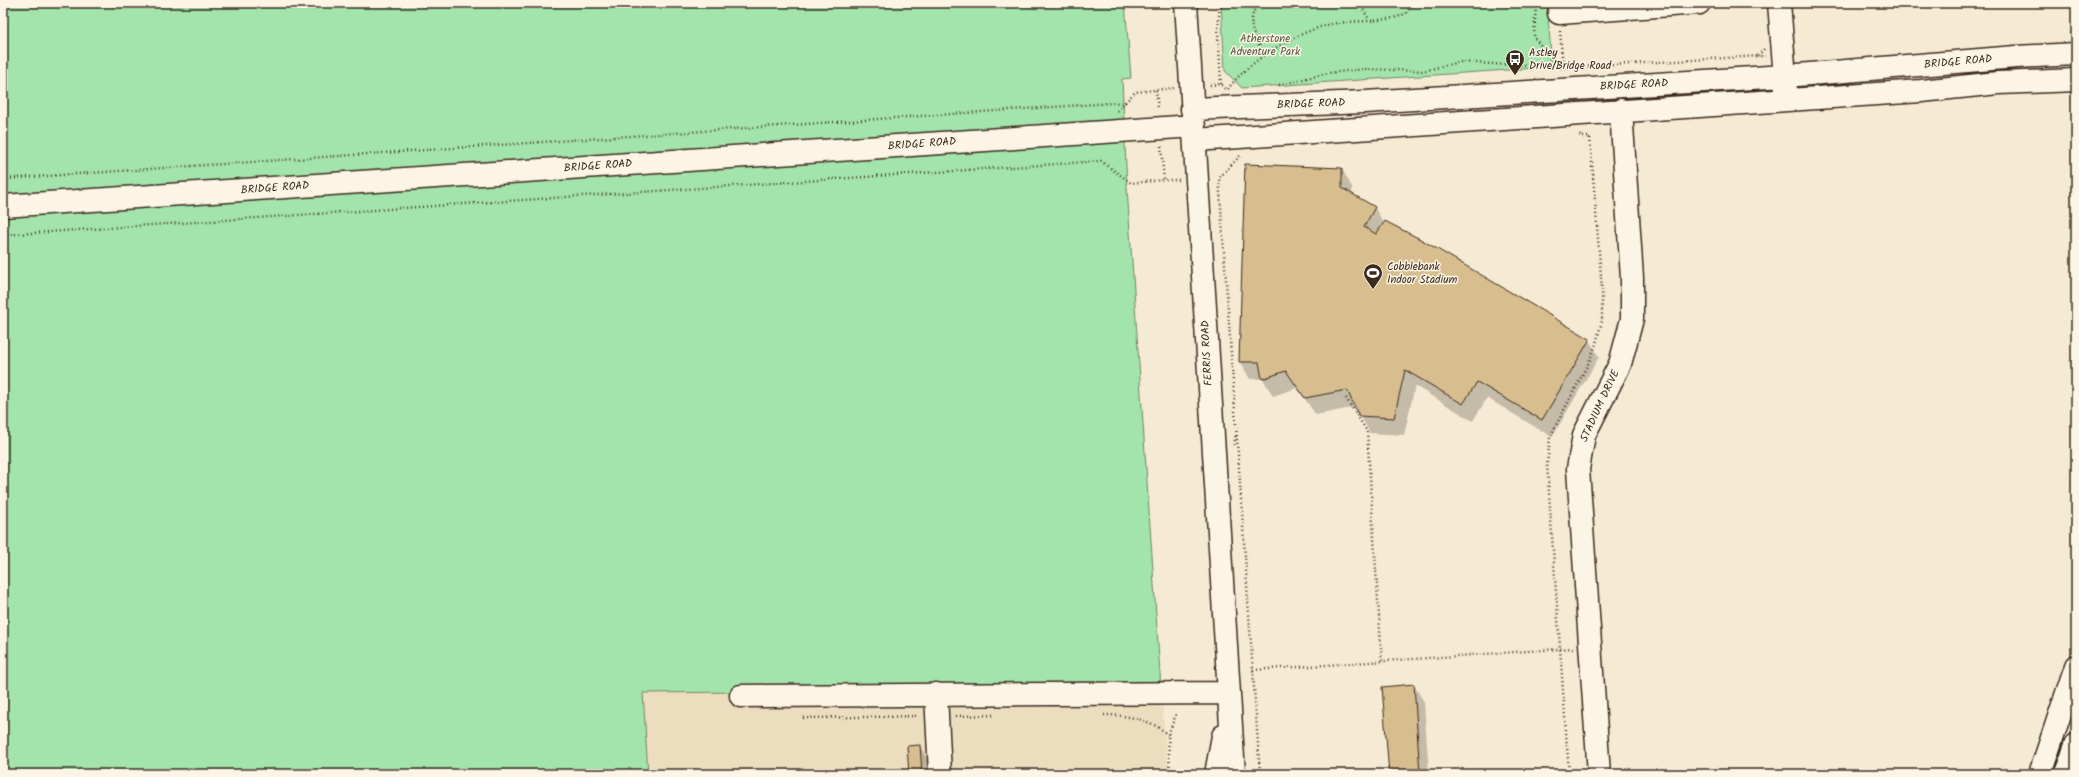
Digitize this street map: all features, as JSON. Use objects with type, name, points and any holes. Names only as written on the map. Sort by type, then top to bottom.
[{"type":"street","name":"FERRIS ROAD","points":[[1186,3],[1228,698],[1234,774]]},
{"type":"street","points":[[1559,13],[1611,6],[1699,3]]},
{"type":"street","points":[[1780,3],[1786,100]]},
{"type":"street","name":"BRIDGE ROAD","points":[[3,206],[1160,128],[1194,125],[1373,101],[1785,76],[2016,57],[2076,54]]},
{"type":"street","name":"BRIDGE ROAD","points":[[1194,125],[1621,110],[1921,91],[1998,83],[2076,80]]},
{"type":"street","name":"STADIUM DRIVE","points":[[1599,774],[1578,469],[1584,435],[1620,364],[1632,319],[1632,278],[1621,110]]},
{"type":"street","points":[[2040,774],[2067,725],[2076,666]]},
{"type":"street","points":[[741,696],[1185,693],[1228,698]]},
{"type":"street","points":[[936,694],[940,774]]},
{"type":"street","name":"FERRIS ROAD","points":[[1216,774],[1228,698]]},
{"type":"street","points":[[2066,774],[2076,745]]},
{"type":"path","points":[[1220,3],[1218,29],[1221,84]]},
{"type":"path","points":[[1249,3],[1255,8]]},
{"type":"path","points":[[1258,3],[1251,14],[1252,28],[1257,42],[1266,56]]},
{"type":"path","points":[[1262,3],[1264,5],[1278,6],[1282,3]]},
{"type":"path","points":[[1359,3],[1370,20]]},
{"type":"path","points":[[1234,91],[1227,91],[1251,65],[1295,38],[1327,25],[1392,19],[1407,12],[1412,3]]},
{"type":"path","points":[[1536,3],[1534,37],[1550,59],[1563,68]]},
{"type":"path","points":[[1559,13],[1563,68]]},
{"type":"path","points":[[2064,34],[2076,32]]},
{"type":"path","points":[[1277,85],[1328,73],[1365,69],[1423,71],[1460,62],[1563,68],[1758,56]]},
{"type":"path","points":[[1156,90],[1164,180]]},
{"type":"path","points":[[3,179],[1127,102]]},
{"type":"path","points":[[3,235],[1102,160],[1130,183],[1219,178],[1243,153]]},
{"type":"path","points":[[1219,178],[1260,774]]},
{"type":"path","points":[[1346,398],[1367,431],[1382,662]]},
{"type":"path","points":[[1253,670],[1561,650]]},
{"type":"path","points":[[1170,774],[1168,735],[1185,693]]},
{"type":"path","points":[[803,718],[998,715]]},
{"type":"path","points":[[1099,715],[1114,715],[1146,721],[1159,726],[1168,735]]},
{"type":"shaded area","points":[[1161,688],[1168,774],[648,774],[642,693]]},
{"type":"green space","points":[[3,3],[1125,3],[1131,78],[1122,79],[1127,188],[1161,688],[643,693],[648,774],[3,774]]},
{"type":"green space","name":"Atherstone Adventure Park","points":[[1221,3],[1547,3],[1552,67],[1242,88],[1225,71]]},
{"type":"building","name":"Cobblebank Indoor Stadium","points":[[1245,164],[1342,168],[1342,188],[1375,207],[1364,227],[1376,234],[1385,221],[1422,240],[1590,339],[1542,420],[1477,382],[1463,404],[1405,370],[1394,418],[1359,416],[1347,390],[1305,398],[1286,371],[1262,379],[1259,362],[1239,362]]},
{"type":"building","points":[[1414,684],[1420,774],[1389,774],[1382,687]]},
{"type":"building","points":[[920,745],[922,774],[909,774],[907,746]]},
{"type":"place","name":"Astley Drive/Bridge Road","points":[[1515,76]]},
{"type":"place","name":"Cobblebank Indoor Stadium","points":[[1373,290]]}]
